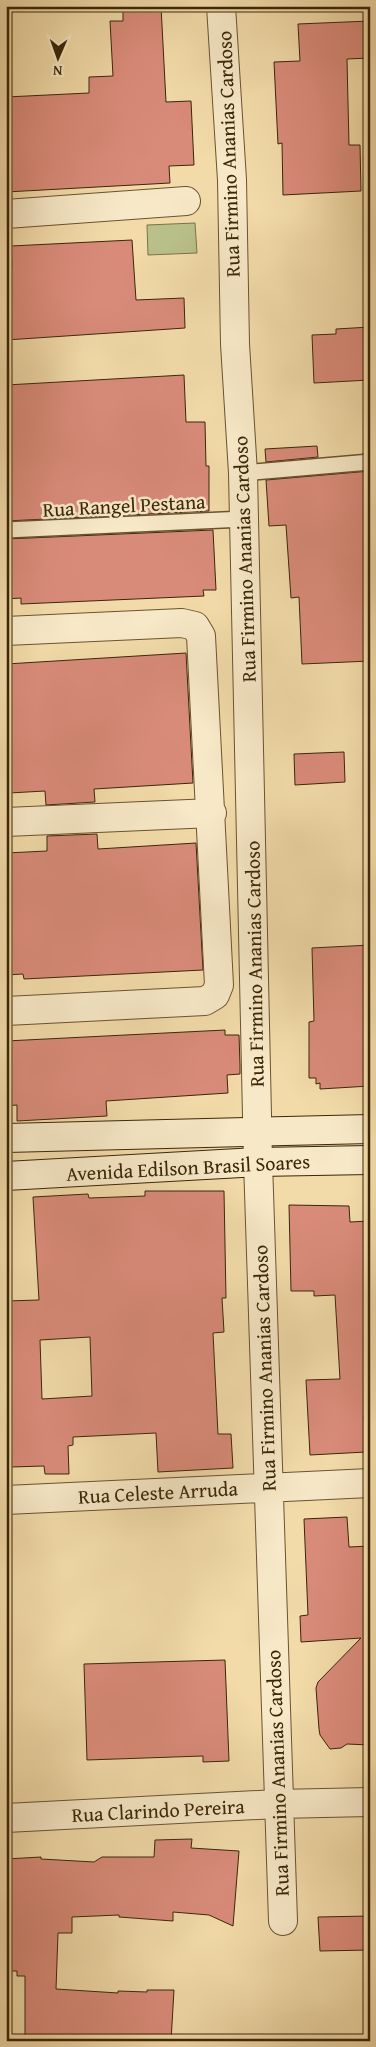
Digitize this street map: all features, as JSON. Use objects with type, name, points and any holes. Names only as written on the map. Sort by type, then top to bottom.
[{"type":"street","name":"Rua Firmino Ananias Cardoso","points":[[221,6],[232,180],[235,344],[243,473],[258,1162],[277,1804],[283,1921]]},
{"type":"street","points":[[6,214],[186,201]]},
{"type":"street","points":[[6,631],[182,623],[195,626],[201,636],[212,813],[219,986],[215,995],[205,1001],[6,1011]]},
{"type":"street","points":[[6,822],[212,813]]},
{"type":"street","name":"Avenida Edilson Brasil Soares","points":[[6,1138],[370,1129]]},
{"type":"street","name":"Avenida Edilson Brasil Soares","points":[[6,1176],[258,1162],[370,1160]]},
{"type":"street","name":"Rua Celeste Arruda","points":[[6,1500],[370,1483]]},
{"type":"street","name":"Rua Clarindo Pereira","points":[[6,1818],[277,1804],[370,1802]]},
{"type":"lane","points":[[243,473],[370,462]]},
{"type":"lane","name":"Rua Rangel Pestana","points":[[6,530],[244,519]]},
{"type":"green space","points":[[195,223],[197,253],[148,255],[147,225]]},
{"type":"building","points":[[123,6],[161,6],[166,102],[191,101],[194,165],[169,166],[170,183],[6,192],[6,97],[89,93],[89,77],[113,76],[110,21],[123,21]]},
{"type":"building","points":[[370,21],[370,58],[347,59],[349,145],[360,145],[361,191],[283,195],[282,143],[278,144],[274,62],[300,61],[298,24]]},
{"type":"building","points":[[132,240],[136,300],[184,298],[185,328],[6,340],[6,267],[12,267],[11,246]]},
{"type":"building","points":[[370,327],[370,380],[314,383],[312,335],[336,334],[336,329]]},
{"type":"building","points":[[184,375],[186,422],[205,422],[206,466],[209,466],[209,511],[6,521],[6,385]]},
{"type":"building","points":[[317,446],[318,457],[266,462],[265,449]]},
{"type":"building","points":[[370,471],[370,661],[302,664],[299,597],[291,598],[286,525],[269,526],[266,480]]},
{"type":"building","points":[[213,530],[216,590],[203,590],[204,596],[21,604],[21,598],[6,599],[6,539]]},
{"type":"building","points":[[186,653],[193,783],[94,789],[95,802],[46,805],[45,791],[9,793],[8,787],[6,787],[6,664]]},
{"type":"building","points":[[344,752],[345,782],[295,785],[294,754]]},
{"type":"building","points":[[97,834],[98,849],[196,843],[203,970],[24,979],[23,974],[6,975],[6,853],[47,851],[47,836]]},
{"type":"building","points":[[370,945],[370,1086],[320,1089],[320,1083],[316,1084],[316,1078],[309,1078],[309,1022],[314,1021],[312,948]]},
{"type":"building","points":[[225,1030],[225,1035],[239,1035],[240,1074],[227,1075],[228,1093],[106,1101],[107,1116],[17,1121],[17,1105],[6,1106],[6,1041]]},
{"type":"building","points":[[145,1191],[224,1191],[226,1298],[222,1298],[224,1332],[213,1333],[218,1434],[231,1434],[233,1468],[158,1472],[156,1433],[73,1437],[73,1445],[68,1446],[69,1474],[45,1474],[44,1466],[11,1467],[11,1460],[6,1460],[6,1366],[8,1366],[6,1301],[39,1300],[33,1197],[88,1194],[89,1198],[145,1196]],"holes":[[[90,1337],[92,1396],[42,1399],[40,1340]]]},
{"type":"building","points":[[289,1205],[349,1206],[350,1222],[370,1221],[370,1415],[364,1416],[366,1452],[310,1455],[306,1380],[340,1379],[335,1295],[314,1296],[314,1291],[291,1291]]},
{"type":"building","points":[[347,1517],[349,1547],[370,1546],[370,1745],[347,1744],[341,1748],[330,1749],[320,1735],[316,1688],[318,1682],[361,1638],[301,1642],[300,1616],[308,1615],[304,1519]]},
{"type":"building","points":[[225,1660],[229,1761],[203,1762],[203,1756],[87,1760],[84,1664]]},
{"type":"building","points":[[192,1839],[191,1848],[239,1851],[233,1926],[209,1915],[173,1912],[173,1921],[119,1917],[119,1915],[72,1917],[72,1933],[58,1933],[56,1989],[118,1993],[118,1991],[147,1992],[147,1990],[174,1990],[171,2041],[25,2041],[25,1976],[17,1976],[17,1971],[6,1971],[6,1859],[41,1857],[41,1859],[94,1862],[102,1857],[154,1857],[155,1840]]},
{"type":"building","points":[[370,1916],[370,1950],[320,1951],[318,1917]]}]
